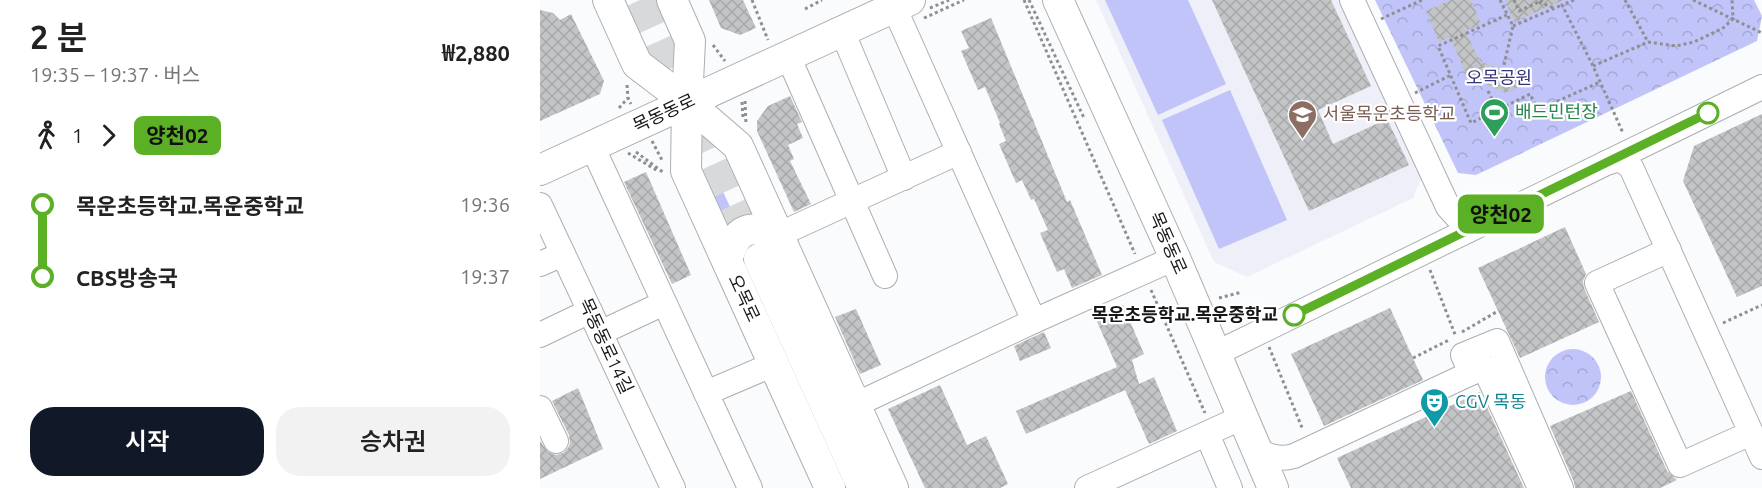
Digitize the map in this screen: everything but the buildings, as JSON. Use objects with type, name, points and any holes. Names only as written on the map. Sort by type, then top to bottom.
[{"type":"main road","name":"오목로","points":[[608,0],[637,64],[687,102],[738,146],[864,488]]},
{"type":"main road","name":"오목로","points":[[672,0],[690,41],[686,171],[827,487]]},
{"type":"main road","name":"목동동로","points":[[1058,0],[1175,258],[1273,488]]},
{"type":"main road","name":"목동동로","points":[[540,170],[902,4]]},
{"type":"main road","points":[[727,261],[730,245],[738,235],[751,229],[771,235],[773,246]]},
{"type":"main road","name":"오목로","points":[[773,246],[855,405],[893,488]]},
{"type":"street","points":[[1352,0],[1448,207],[1469,230]]},
{"type":"street","name":"목동동로","points":[[902,4],[959,152],[1034,321]]},
{"type":"street","points":[[842,31],[904,178]]},
{"type":"street","points":[[782,59],[852,202],[885,276]]},
{"type":"street","points":[[1216,353],[1762,87]]},
{"type":"street","points":[[591,146],[750,488]]},
{"type":"street","points":[[773,246],[852,202],[959,152]]},
{"type":"street","points":[[1606,163],[1620,159],[1631,167],[1762,457]]},
{"type":"street","name":"목동동로14길","points":[[540,205],[673,488]]},
{"type":"street","points":[[1669,250],[1597,283],[1680,465],[1751,433]]},
{"type":"street","points":[[540,264],[563,254]]},
{"type":"street","points":[[855,405],[1175,258]]},
{"type":"street","points":[[600,333],[664,303]]},
{"type":"street","points":[[540,335],[590,311]]},
{"type":"street","points":[[1257,450],[1267,455],[1285,458],[1311,448],[1467,364],[1497,341],[1561,488]]},
{"type":"street","points":[[706,393],[774,364]]},
{"type":"street","points":[[1467,364],[1484,368],[1540,488]]},
{"type":"street","points":[[540,408],[556,441]]},
{"type":"street","points":[[1087,488],[1244,417]]},
{"type":"street","points":[[1210,433],[1230,488]]},
{"type":"path","points":[[752,0],[782,59]]},
{"type":"path","points":[[805,9],[822,0]]},
{"type":"path","points":[[1024,0],[1210,433]]},
{"type":"path","points":[[1383,18],[1422,0]]},
{"type":"path","points":[[1500,0],[1513,26],[1504,65]]},
{"type":"path","points":[[1514,0],[1519,11],[1541,1],[1555,8]]},
{"type":"path","points":[[1513,26],[1574,0]]},
{"type":"path","points":[[1625,0],[1648,42]]},
{"type":"path","points":[[1693,0],[1762,33]]},
{"type":"path","points":[[1732,0],[1733,19]]},
{"type":"path","points":[[1562,5],[1614,112]]},
{"type":"path","points":[[1507,15],[1438,46],[1471,123],[1530,94],[1538,110],[1600,82]]},
{"type":"path","points":[[1593,66],[1648,42],[1676,46],[1694,42],[1723,28],[1733,19]]},
{"type":"path","points":[[1419,91],[1451,75]]},
{"type":"path","points":[[1488,91],[1497,111]]},
{"type":"path","points":[[1429,269],[1467,364]]},
{"type":"path","points":[[1219,298],[1242,292]]},
{"type":"path","points":[[1705,331],[1762,305]]},
{"type":"path","points":[[1266,340],[1311,448]]},
{"type":"shaded area","points":[[1096,0],[1341,0],[1422,177],[1413,198],[1247,277],[1214,262]]},
{"type":"green space","points":[[1105,0],[1188,0],[1226,84],[1158,115]]},
{"type":"green space","name":"오목공원","points":[[1375,0],[1754,0],[1762,16],[1757,41],[1476,175],[1458,173]]},
{"type":"green space","points":[[1230,90],[1287,220],[1219,249],[1162,120]]},
{"type":"green space","points":[[714,172],[737,222],[722,231],[694,181]]},
{"type":"green space","points":[[1573,349],[1584,351],[1593,357],[1599,366],[1601,377],[1599,388],[1593,397],[1584,403],[1573,405],[1562,403],[1553,397],[1547,388],[1545,377],[1547,366],[1553,357],[1562,351]]},
{"type":"tunnel","points":[[640,0],[759,259]]},
{"type":"bus line","name":"양천02","points":[[1294,315],[1708,113]]},
{"type":"place","name":"배드민턴장","points":[[1494,138]]},
{"type":"place","name":"서울목운초등학교","points":[[1302,140]]},
{"type":"place","name":"목운초등학교.목운중학교","points":[[1294,315]]},
{"type":"place","name":"CGV 목동","points":[[1434,428]]}]
